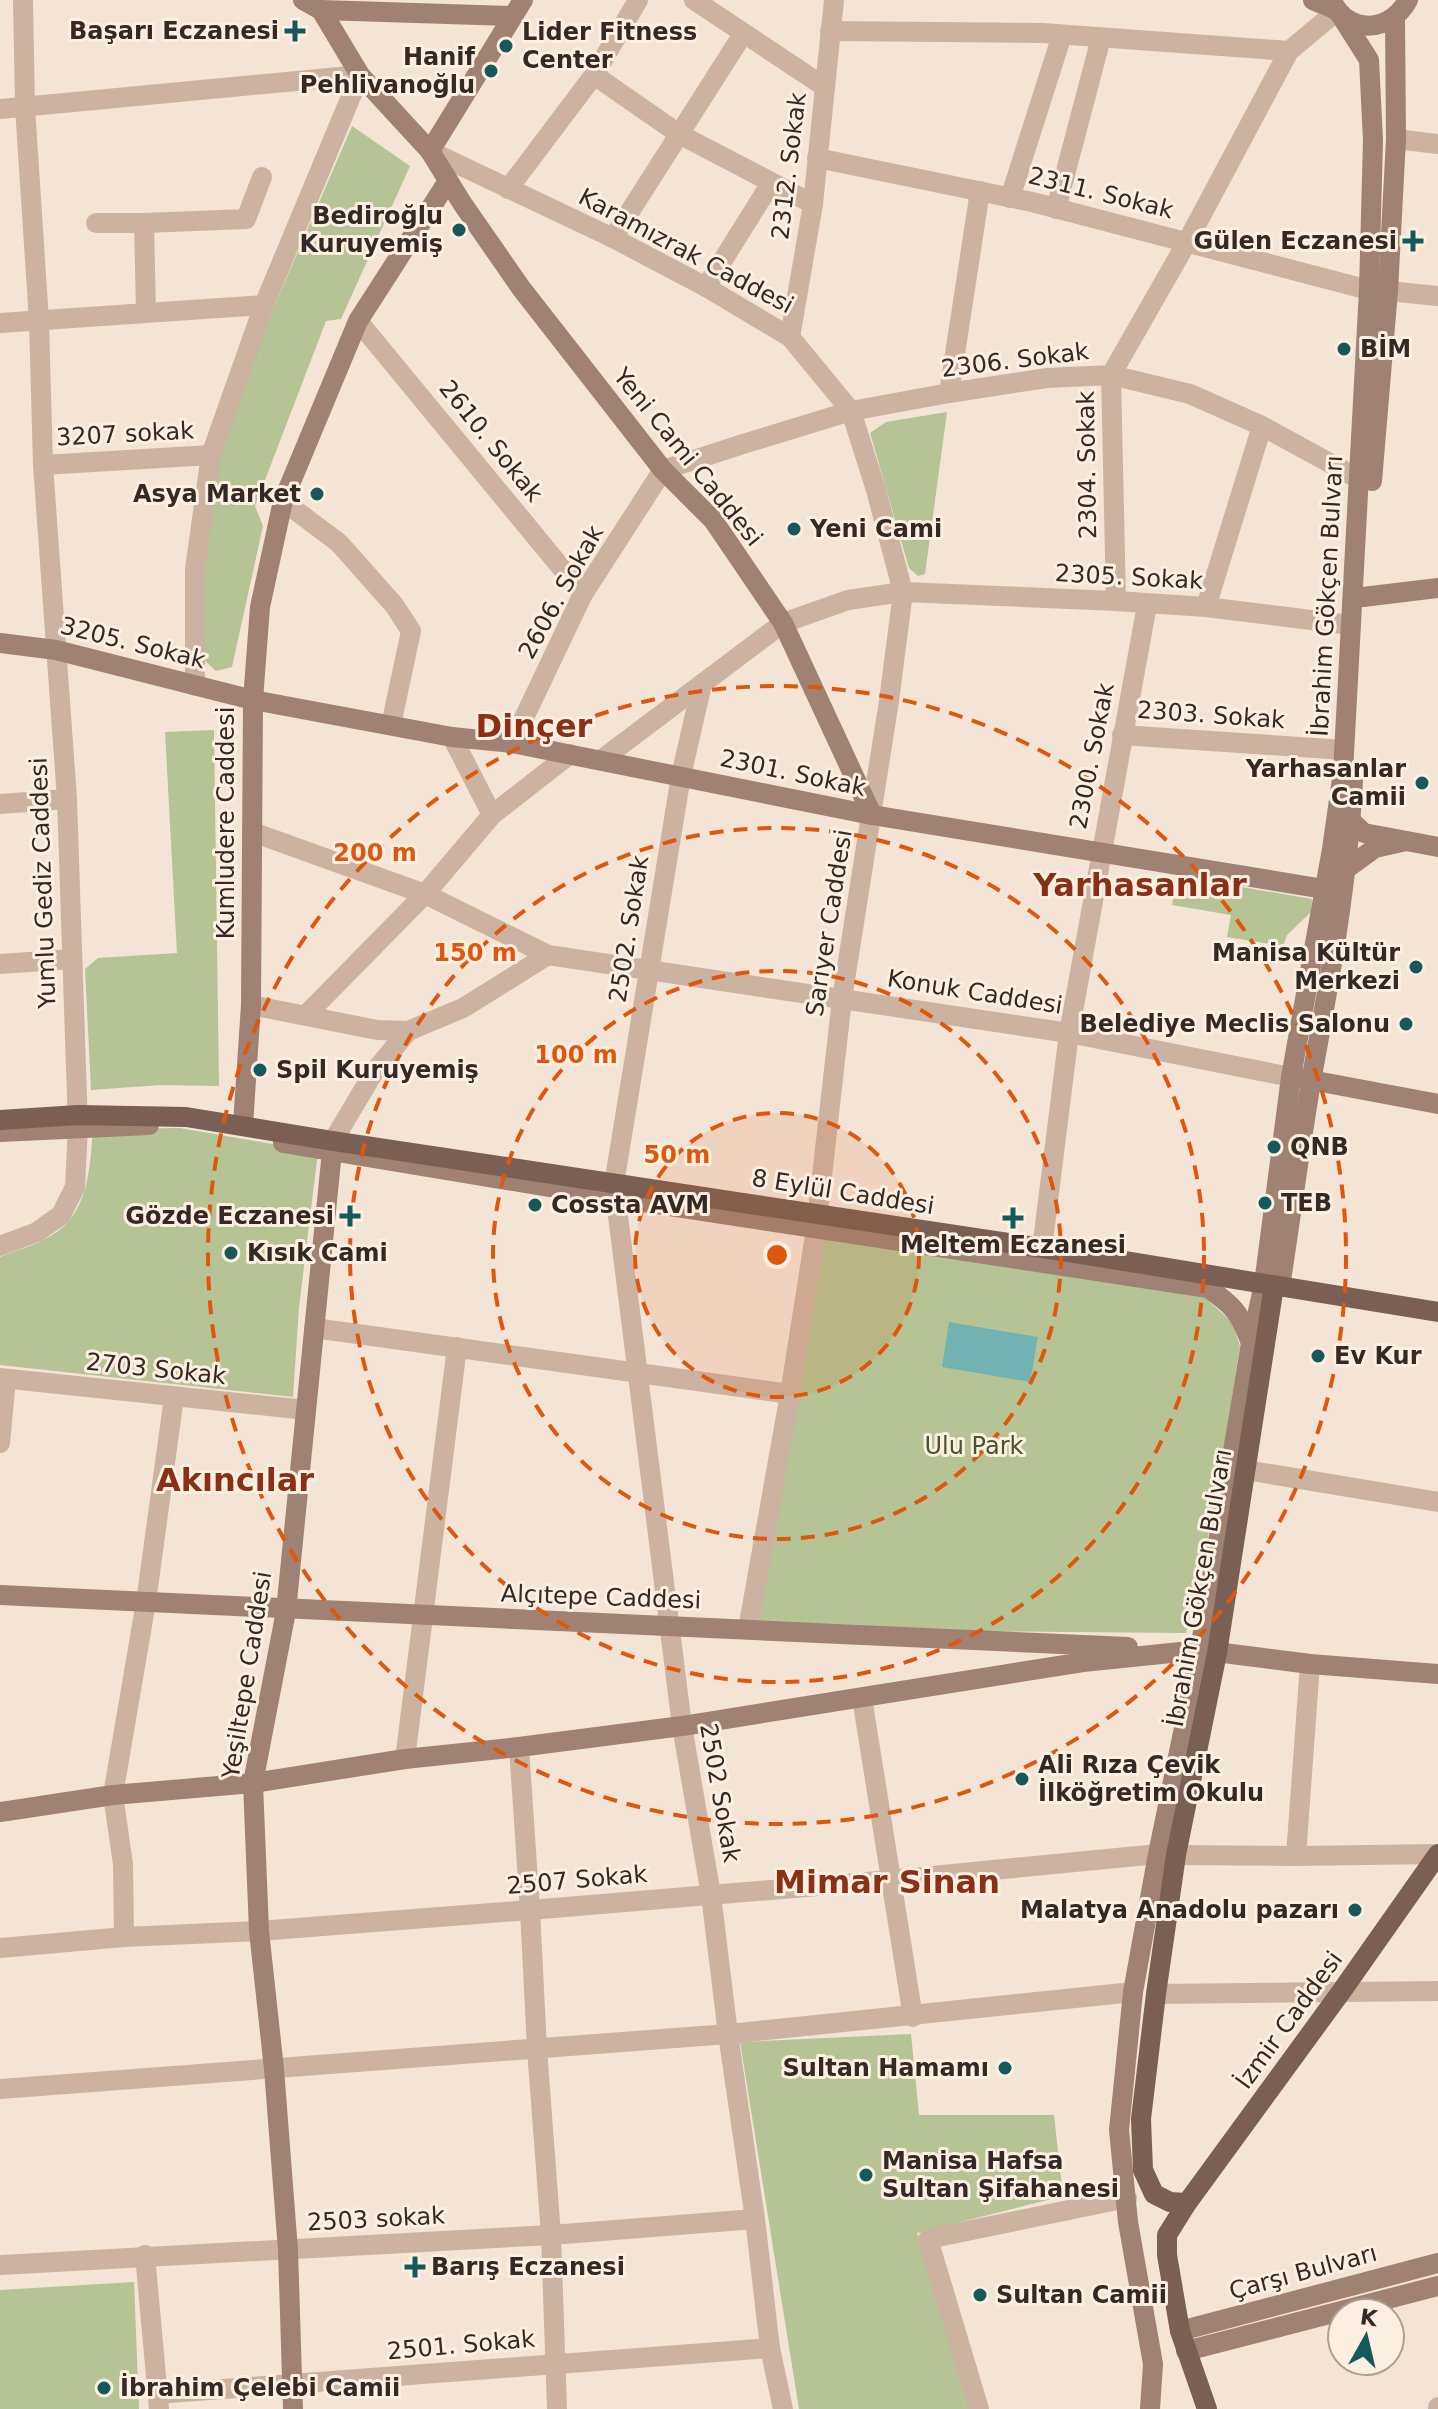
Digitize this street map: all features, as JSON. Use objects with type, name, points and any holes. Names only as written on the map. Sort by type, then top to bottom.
[{"type":"main road","points":[[495,0],[518,8]]},
{"type":"main road","points":[[1313,0],[1334,6],[1347,19],[1371,26],[1405,7]]},
{"type":"main road","points":[[316,3],[518,8]]},
{"type":"main road","name":"Yeni Cami Caddesi","points":[[316,3],[360,75],[430,151],[521,288],[663,470],[713,520],[783,623],[872,815]]},
{"type":"main road","name":"İbrahim Gökçen Bulvarı","points":[[1302,1079],[1346,868],[1351,821],[1379,290],[1369,60],[1334,6]]},
{"type":"main road","name":"İbrahim Gökçen Bulvarı","points":[[1150,2409],[1153,2364],[1128,2222],[1119,2130],[1133,1992],[1167,1855],[1246,1470],[1302,1079],[1344,750],[1359,479],[1396,139],[1405,7]]},
{"type":"main road","points":[[430,151],[518,8]]},
{"type":"main road","name":"Kumludere Caddesi","points":[[243,1125],[251,1005],[253,700],[260,607],[283,501],[358,321],[448,181]]},
{"type":"main road","points":[[1363,597],[1438,588]]},
{"type":"main road","name":"3205. Sokak","points":[[0,643],[56,650],[253,700]]},
{"type":"main road","name":"2301. Sokak","points":[[253,700],[452,737],[512,743],[872,815],[1324,889]]},
{"type":"main road","points":[[1351,821],[1364,833],[1438,847]]},
{"type":"main road","points":[[1324,889],[1346,868],[1375,848],[1406,841]]},
{"type":"main road","name":"Konuk Caddesi","points":[[1302,1079],[1438,1104]]},
{"type":"main road","name":"8 Eylül Caddesi","points":[[0,1120],[78,1121],[177,1116],[243,1125],[332,1146],[615,1191],[817,1222],[1042,1249],[1438,1312]]},
{"type":"main road","points":[[0,1132],[78,1121],[180,1125],[332,1146]]},
{"type":"main road","name":"Yeşiltepe Caddesi","points":[[293,2409],[288,2250],[274,2069],[259,1931],[253,1783],[286,1611],[332,1146]]},
{"type":"main road","points":[[817,1222],[1208,1288],[1231,1303],[1243,1321],[1251,1343]]},
{"type":"main road","points":[[1208,1652],[1251,1343],[1273,1286]]},
{"type":"main road","name":"Alçıtepe Caddesi","points":[[0,1595],[286,1611],[669,1625],[1208,1652]]},
{"type":"main road","points":[[0,1812],[113,1795],[253,1783],[405,1759],[682,1726],[1083,1662],[1208,1652],[1438,1674]]},
{"type":"main road","name":"İzmir Caddesi","points":[[1183,2209],[1438,1854]]},
{"type":"main road","name":"İbrahim Gökçen Bulvarı","points":[[1167,1855],[1156,1994],[1141,2119],[1143,2170],[1154,2194],[1183,2209]]},
{"type":"main road","points":[[1133,1992],[1156,1994]]},
{"type":"main road","points":[[1183,2209],[1167,2235],[1167,2255],[1183,2341],[1207,2409]]},
{"type":"main road","name":"Çarşı Bulvarı","points":[[1183,2341],[1438,2263]]},
{"type":"main road","name":"Çarşı Bulvarı","points":[[1183,2341],[1438,2286]]},
{"type":"street","name":"Yumlu Gediz Caddesi","points":[[0,1246],[37,1232],[61,1215],[75,1187],[78,1121],[67,799],[43,465],[39,321],[25,107],[23,0]]},
{"type":"street","points":[[508,189],[594,75],[638,0]]},
{"type":"street","points":[[694,0],[825,87]]},
{"type":"street","name":"2312. Sokak","points":[[790,337],[813,204],[834,0]]},
{"type":"street","points":[[830,31],[1062,35],[1289,51],[1334,6]]},
{"type":"street","points":[[613,238],[743,34]]},
{"type":"street","points":[[1010,198],[1062,35]]},
{"type":"street","points":[[1056,209],[1101,38]]},
{"type":"street","name":"2306. Sokak","points":[[663,470],[851,411],[1047,378],[1111,375],[1187,242],[1289,51]]},
{"type":"street","points":[[0,109],[360,75],[264,305],[211,455],[195,569],[195,686]]},
{"type":"street","points":[[594,75],[679,134],[813,204]]},
{"type":"street","points":[[1396,139],[1438,144]]},
{"type":"street","name":"Karamızrak Caddesi","points":[[430,151],[613,238],[706,287],[790,337],[851,411],[903,592]]},
{"type":"street","name":"2311. Sokak","points":[[817,158],[1010,198],[1379,290],[1438,296]]},
{"type":"street","points":[[96,223],[246,219],[262,177]]},
{"type":"street","points":[[706,287],[771,183]]},
{"type":"street","points":[[949,393],[980,191]]},
{"type":"street","points":[[144,223],[146,313]]},
{"type":"street","points":[[0,323],[264,305]]},
{"type":"street","name":"2610. Sokak","points":[[358,321],[583,594]]},
{"type":"street","points":[[1111,375],[1190,394],[1262,426],[1359,479]]},
{"type":"street","name":"2304. Sokak","points":[[1111,375],[1116,601]]},
{"type":"street","points":[[1206,607],[1262,426]]},
{"type":"street","name":"3207 sokak","points":[[43,465],[211,455]]},
{"type":"street","name":"2606. Sokak","points":[[512,743],[583,594],[663,470]]},
{"type":"street","points":[[283,501],[339,543],[394,605],[411,631],[391,725]]},
{"type":"street","name":"2305. Sokak","points":[[601,760],[783,623],[848,600],[903,592],[1116,601],[1206,607],[1351,625]]},
{"type":"street","name":"Sarıyer Caddesi","points":[[748,1629],[817,1222],[842,999],[903,592]]},
{"type":"street","name":"2300. Sokak","points":[[1042,1249],[1069,1033],[1147,605]]},
{"type":"street","name":"2502. Sokak","points":[[615,1191],[681,776],[702,684]]},
{"type":"street","name":"2303. Sokak","points":[[1122,735],[1344,750]]},
{"type":"street","points":[[452,737],[492,815]]},
{"type":"street","points":[[306,1015],[425,894],[492,815],[570,754]]},
{"type":"street","points":[[0,804],[67,799]]},
{"type":"street","name":"Konuk Caddesi","points":[[252,832],[425,894],[548,955],[1069,1033],[1302,1079]]},
{"type":"street","points":[[251,1005],[377,1030],[408,1031],[463,1008],[548,955]]},
{"type":"street","points":[[0,964],[72,959]]},
{"type":"street","points":[[332,1146],[374,1072],[408,1031]]},
{"type":"street","name":"2502 Sokak","points":[[615,1191],[682,1726],[711,1895],[770,2348],[783,2409]]},
{"type":"street","points":[[314,1328],[790,1394]]},
{"type":"street","points":[[405,1759],[457,1347]]},
{"type":"street","points":[[0,1443],[3,1378]]},
{"type":"street","name":"2703 Sokak","points":[[3,1378],[306,1410]]},
{"type":"street","points":[[124,1937],[123,1864],[113,1795],[146,1602],[174,1397]]},
{"type":"street","points":[[1246,1470],[1438,1502]]},
{"type":"street","points":[[1296,1856],[1310,1664]]},
{"type":"street","points":[[862,1698],[913,2017]]},
{"type":"street","points":[[519,1747],[551,2235],[557,2409]]},
{"type":"street","name":"2507 Sokak","points":[[0,1948],[530,1910],[1167,1855],[1438,1854]]},
{"type":"street","points":[[1156,1994],[1438,1991]]},
{"type":"street","points":[[0,2089],[728,2034],[1133,1992]]},
{"type":"street","points":[[979,2409],[928,2239],[1127,2198]]},
{"type":"street","name":"2503 sokak","points":[[0,2265],[551,2235],[755,2219]]},
{"type":"street","points":[[145,2255],[158,2402]]},
{"type":"street","name":"2501. Sokak","points":[[158,2402],[293,2385],[770,2348]]},
{"type":"green space","points":[[352,126],[410,166],[341,319],[326,321],[255,506],[263,526],[232,667],[216,671],[203,659],[203,566],[218,458],[271,314]]},
{"type":"green space","points":[[947,412],[925,574],[918,576],[909,568],[870,433],[886,422]]},
{"type":"green space","points":[[214,730],[219,1086],[161,1085],[91,1090],[85,969],[98,958],[177,953],[165,732]]},
{"type":"green space","points":[[1177,876],[1312,899],[1311,912],[1287,935],[1283,946],[1227,937],[1231,915],[1172,905]]},
{"type":"green space","points":[[180,1128],[318,1152],[299,1307],[293,1397],[0,1365],[0,1257],[46,1239],[74,1215],[85,1188],[93,1129]]},
{"type":"green space","name":"Ulu Park","points":[[819,1233],[1202,1295],[1233,1323],[1240,1346],[1198,1590],[1186,1633],[748,1629]]},
{"type":"green space","points":[[911,2034],[919,2115],[1054,2115],[1063,2196],[917,2233],[969,2409],[799,2409],[740,2042]]},
{"type":"green space","points":[[134,2282],[139,2409],[0,2409],[0,2290]]},
{"type":"water","points":[[949,1322],[1038,1337],[1030,1382],[942,1367]]},
{"type":"place","name":"Başarı Eczanesi","points":[[295,31]]},
{"type":"place","name":"Lider Fitness Center","points":[[506,46]]},
{"type":"place","name":"Hanif Pehlivanoğlu","points":[[491,71]]},
{"type":"place","name":"Bediroğlu Kuruyemiş","points":[[459,230]]},
{"type":"place","name":"Gülen Eczanesi","points":[[1413,241]]},
{"type":"place","name":"BİM","points":[[1344,349]]},
{"type":"place","name":"Asya Market","points":[[317,494]]},
{"type":"place","name":"Yeni Cami","points":[[794,529]]},
{"type":"place","name":"Yarhasanlar Camii","points":[[1422,783]]},
{"type":"place","name":"Manisa Kültür Merkezi","points":[[1416,967]]},
{"type":"place","name":"Belediye Meclis Salonu","points":[[1406,1024]]},
{"type":"place","name":"Spil Kuruyemiş","points":[[260,1070]]},
{"type":"place","name":"QNB","points":[[1274,1147]]},
{"type":"place","name":"TEB","points":[[1265,1203]]},
{"type":"place","name":"Cossta AVM","points":[[535,1205]]},
{"type":"place","name":"Gözde Eczanesi","points":[[350,1216]]},
{"type":"place","name":"Meltem Eczanesi","points":[[1013,1218]]},
{"type":"place","name":"Kısık Cami","points":[[231,1253]]},
{"type":"place","name":"Ev Kur","points":[[1318,1356]]},
{"type":"place","name":"Ali Rıza Çevik İlköğretim Okulu","points":[[1022,1779]]},
{"type":"place","name":"Malatya Anadolu pazarı","points":[[1355,1910]]},
{"type":"place","name":"Sultan Hamamı","points":[[1005,2068]]},
{"type":"place","name":"Manisa Hafsa Sultan Şifahanesi","points":[[866,2175]]},
{"type":"place","name":"Barış Eczanesi","points":[[415,2267]]},
{"type":"place","name":"Sultan Camii","points":[[980,2295]]},
{"type":"place","name":"İbrahim Çelebi Camii","points":[[104,2388]]},
{"type":"district","name":"Dinçer","points":[[534,726]]},
{"type":"district","name":"Yarhasanlar","points":[[1140,885]]},
{"type":"district","name":"Akıncılar","points":[[235,1480]]},
{"type":"district","name":"Mimar Sinan","points":[[887,1882]]}]
